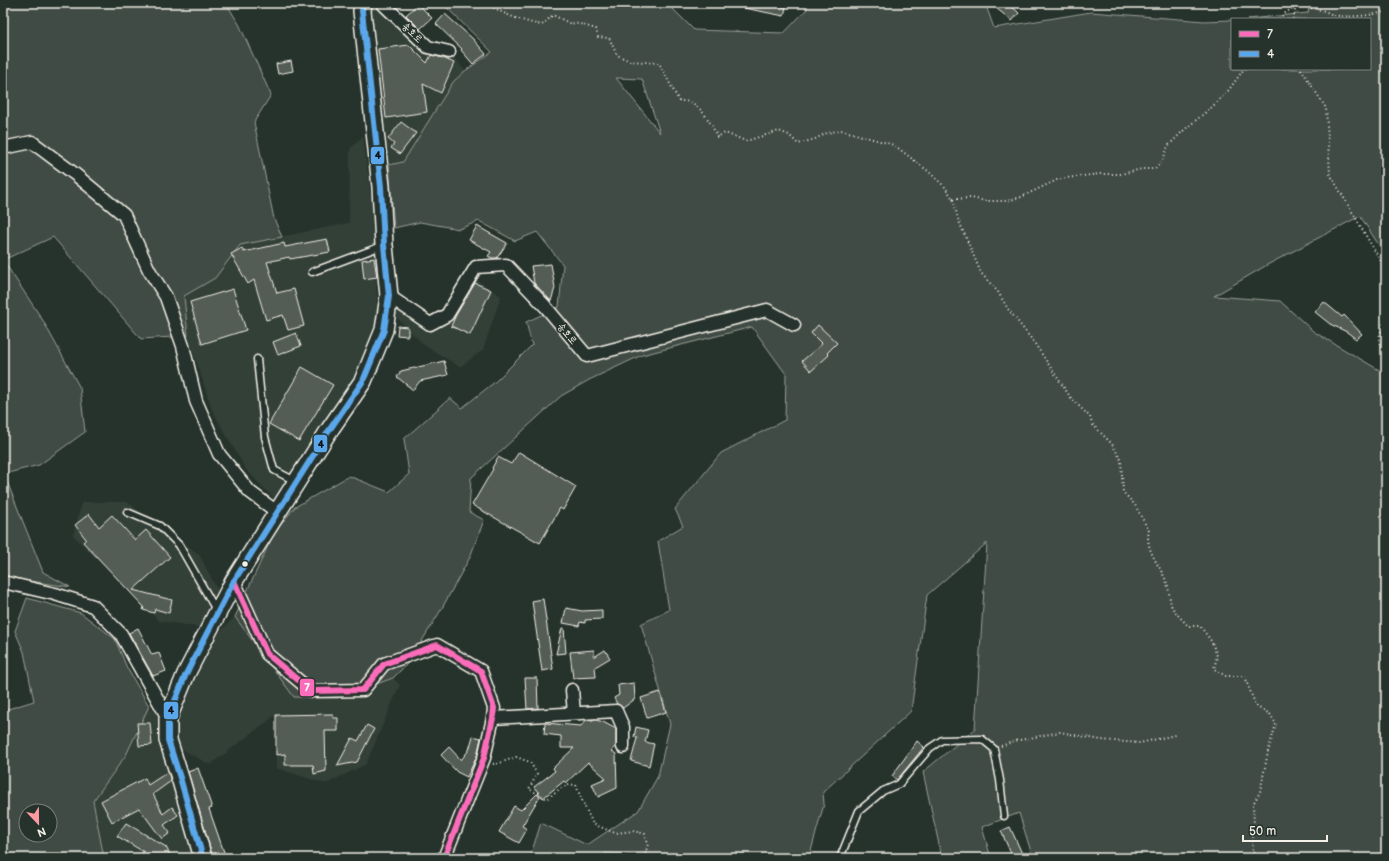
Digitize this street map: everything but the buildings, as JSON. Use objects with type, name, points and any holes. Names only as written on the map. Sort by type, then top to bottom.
[{"type":"main road","points":[[203,858],[168,740],[168,718],[186,674],[234,581],[277,512],[363,381],[384,330],[389,296],[384,245],[381,187],[362,11],[363,3]]},
{"type":"street","name":"송호로","points":[[382,3],[428,47],[449,52]]},
{"type":"street","points":[[3,148],[32,142],[76,175],[124,215],[149,270],[166,297],[183,346],[196,401],[219,454],[250,492],[277,512]]},
{"type":"street","name":"송호로","points":[[389,296],[430,324],[447,315],[476,267],[506,265],[545,306],[587,356],[767,310],[794,325]]},
{"type":"street","points":[[234,581],[267,654],[311,691],[363,690],[384,664],[437,645],[481,671],[494,708],[493,718],[484,758],[444,858]]},
{"type":"street","points":[[3,582],[54,594],[93,606],[120,634],[168,718]]},
{"type":"street","points":[[572,690],[574,713]]},
{"type":"street","points":[[493,718],[616,711],[623,727],[623,747]]},
{"type":"lane","points":[[312,272],[384,245]]},
{"type":"lane","points":[[257,359],[265,437],[274,470],[297,482]]},
{"type":"lane","points":[[127,512],[160,526],[179,545],[218,613]]},
{"type":"lane","points":[[840,858],[859,811],[883,791],[899,784],[930,748],[942,740],[982,739],[994,749],[1000,780],[1004,816]]},
{"type":"path","points":[[487,3],[500,12],[523,21],[542,25],[553,15],[569,23],[580,24],[596,29],[598,37],[609,38],[617,55],[630,61],[659,63],[679,101],[692,103],[702,112],[713,126],[717,137],[725,133],[746,141],[779,131],[788,135],[798,144],[815,139],[827,133],[841,130],[894,145],[928,171],[945,187],[953,200],[958,219],[981,273],[998,292],[1008,309],[1033,341],[1071,398],[1090,417],[1092,424],[1112,444],[1121,460],[1123,492],[1136,505],[1149,531],[1147,537],[1152,555],[1165,579],[1170,593],[1171,606],[1188,626],[1200,626],[1212,642],[1217,656],[1214,669],[1226,676],[1245,676],[1257,707],[1270,714],[1276,724],[1268,752],[1260,792],[1253,804],[1254,824],[1252,848],[1255,858]]},
{"type":"path","points":[[1293,18],[1297,3]]},
{"type":"path","points":[[1280,18],[1285,12],[1301,6],[1322,10],[1334,15],[1350,16],[1379,14],[1386,11]]},
{"type":"path","points":[[953,200],[971,198],[986,201],[1007,201],[1021,197],[1057,180],[1099,174],[1121,174],[1142,169],[1155,169],[1163,160],[1168,146],[1228,91],[1243,70]]},
{"type":"path","points":[[1302,70],[1326,108],[1330,174],[1386,270]]},
{"type":"path","points":[[1386,316],[1379,338],[1386,360]]},
{"type":"path","points":[[994,749],[1015,741],[1060,732],[1100,740],[1140,743],[1175,735]]},
{"type":"path","points":[[484,758],[493,765],[516,757],[530,762],[538,774],[529,789],[547,800],[565,785],[576,785],[593,824],[615,833],[634,831],[645,834],[648,844],[644,858]]},
{"type":"shaded area","points":[[3,3],[226,3],[239,24],[271,95],[254,122],[274,219],[282,237],[240,245],[215,278],[184,296],[188,336],[141,339],[53,237],[3,260]]},
{"type":"shaded area","points":[[368,3],[380,3],[424,51],[453,56],[465,71],[453,82],[403,162],[389,165]]},
{"type":"shaded area","points":[[445,3],[667,3],[694,30],[784,33],[807,9],[807,3],[985,3],[994,28],[1091,12],[1204,21],[1231,20],[1231,70],[1371,70],[1371,18],[1258,18],[1308,13],[1310,3],[1386,3],[1386,256],[1360,216],[1267,265],[1214,296],[1280,301],[1314,332],[1386,374],[1386,858],[1033,858],[1019,813],[982,827],[991,858],[942,858],[923,772],[975,729],[987,543],[927,595],[911,711],[823,792],[824,804],[809,858],[660,858],[657,856],[605,853],[605,858],[533,858],[531,854],[541,823],[587,845],[638,811],[658,776],[670,724],[641,624],[669,610],[658,541],[683,526],[675,509],[721,453],[785,420],[786,374],[752,327],[642,355],[589,380],[561,396],[471,478],[469,512],[484,520],[470,557],[441,610],[409,662],[393,678],[338,698],[294,697],[235,617],[274,533],[295,507],[349,476],[389,492],[409,474],[404,439],[450,398],[462,408],[496,381],[532,345],[526,322],[559,307],[563,265],[537,232],[515,241],[479,221],[459,229],[420,222],[394,228],[389,165],[403,162],[453,82],[465,71],[492,52],[445,6]],"holes":[[[616,78],[642,79],[660,133]]]},
{"type":"shaded area","points":[[363,136],[374,220],[378,330],[343,397],[278,503],[246,470],[212,410],[188,336],[184,296],[215,278],[240,245],[349,223],[350,149]]},
{"type":"shaded area","points":[[3,260],[42,319],[80,388],[85,432],[39,465],[4,474],[43,572],[70,587],[3,577]]},
{"type":"shaded area","points":[[466,273],[501,296],[483,350],[460,367],[424,345],[392,313],[394,292],[441,326]]},
{"type":"shaded area","points":[[82,502],[127,502],[199,554],[219,593],[199,627],[159,621],[73,535]]},
{"type":"shaded area","points":[[27,598],[81,613],[115,639],[127,668],[149,706],[126,755],[93,801],[104,858],[3,858],[3,708],[8,709],[34,701],[24,652],[15,631]]},
{"type":"shaded area","points":[[235,617],[294,697],[338,698],[393,678],[400,685],[366,764],[326,784],[276,768],[276,715],[210,765],[178,747],[174,725],[212,639]]},
{"type":"shaded area","points":[[149,706],[160,716],[197,858],[104,858],[93,801],[126,755]]},
{"type":"transit line","name":"4","points":[[203,858],[168,740],[168,718],[186,674],[234,581],[328,432],[363,381],[384,330],[389,296],[384,245],[381,187],[362,11],[363,3]]},
{"type":"transit line","name":"7","points":[[234,581],[267,654],[311,691],[363,690],[384,664],[437,645],[481,671],[494,708],[493,718],[484,758],[444,858]]}]
